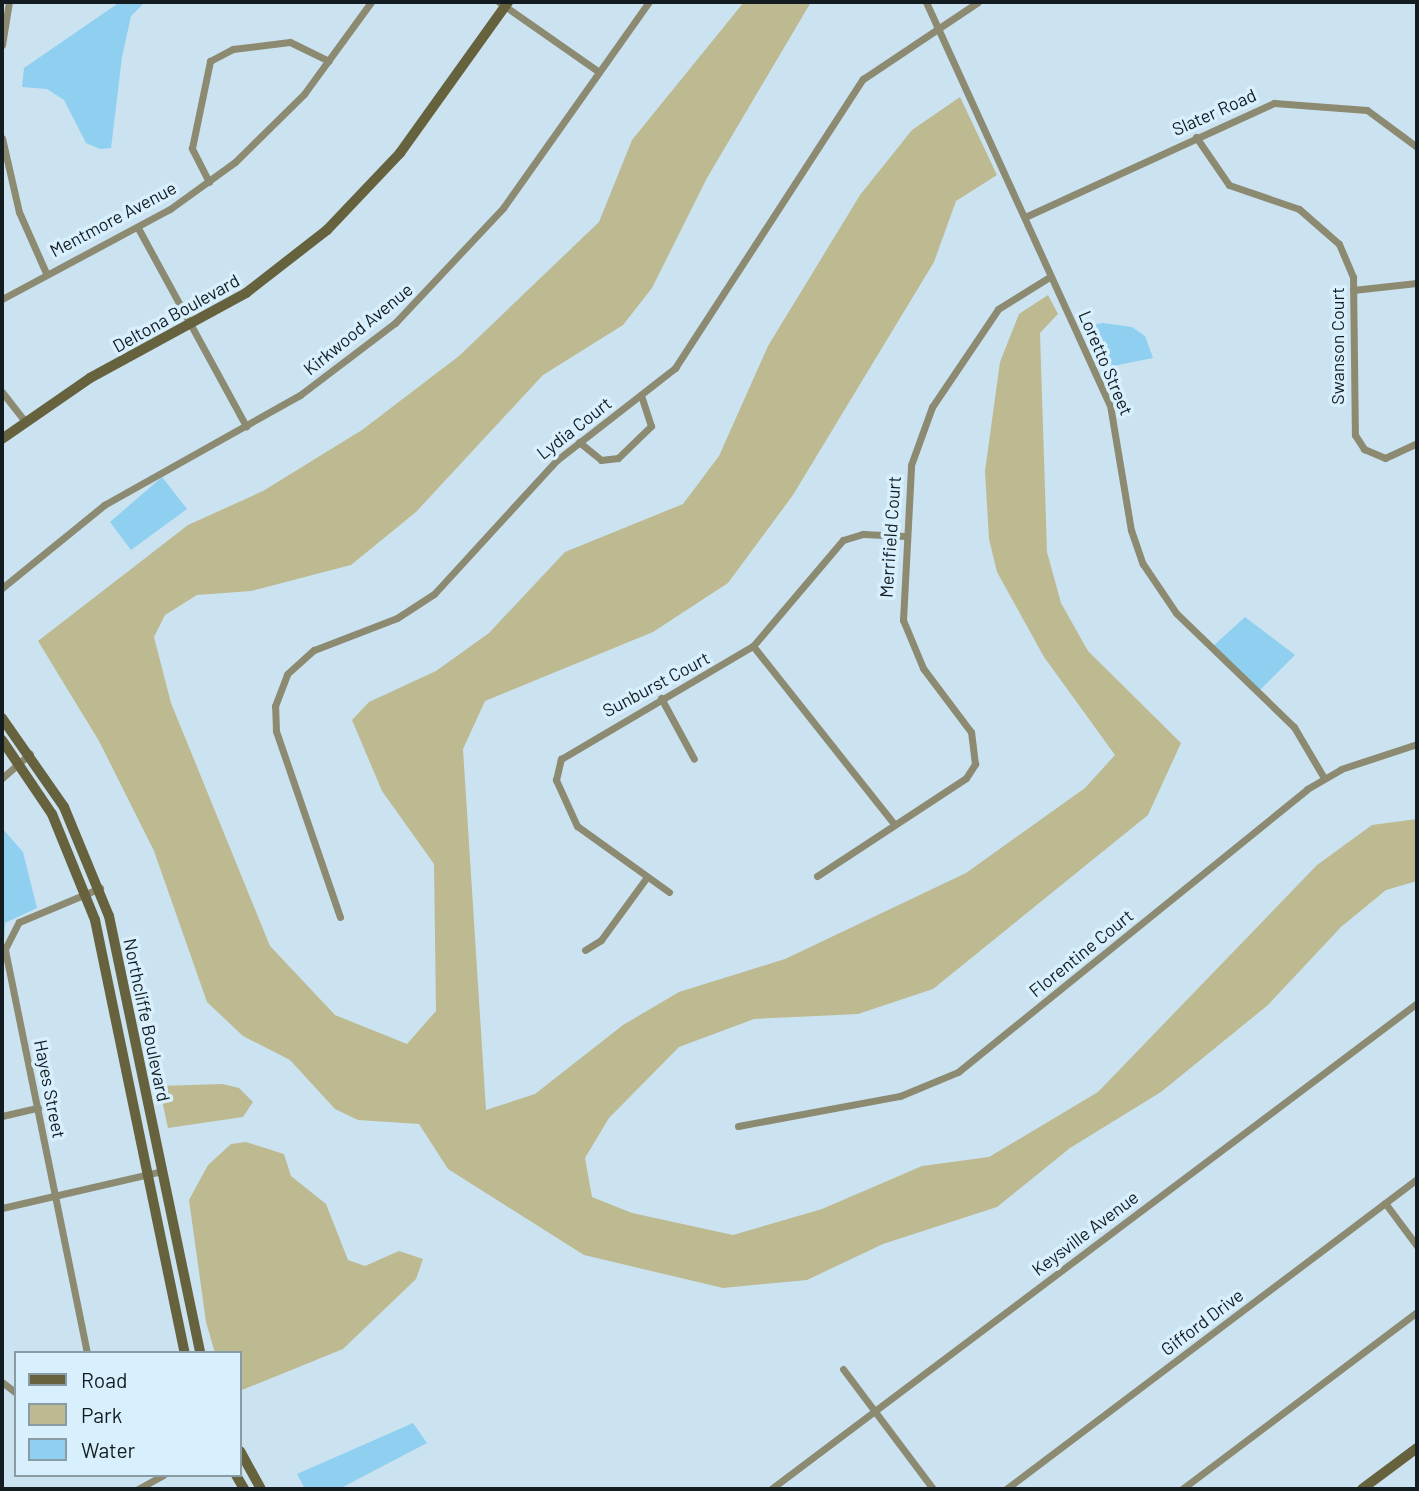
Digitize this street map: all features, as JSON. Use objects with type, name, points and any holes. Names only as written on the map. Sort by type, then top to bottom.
[{"type":"main road","name":"Deltona Boulevard","points":[[2,439],[90,378],[191,327],[271,276],[355,203],[400,153],[504,3]]},
{"type":"main road","name":"Northcliffe Boulevard","points":[[2,718],[30,754],[69,817],[100,887],[200,1351]]},
{"type":"main road","name":"Northcliffe Boulevard","points":[[2,740],[52,814],[86,892],[185,1351]]},
{"type":"main road","points":[[1362,1489],[1417,1448]]},
{"type":"main road","points":[[242,1455],[261,1489]]},
{"type":"street","points":[[2,45],[9,2]]},
{"type":"street","name":"Mentmore Avenue","points":[[2,299],[47,273],[138,228],[209,182],[269,131],[329,61],[372,2]]},
{"type":"street","name":"Kirkwood Avenue","points":[[2,588],[116,497],[246,426],[334,372],[426,294],[503,208],[649,2]]},
{"type":"street","name":"Loretto Street","points":[[926,2],[1025,217],[1116,425],[1130,530],[1152,581],[1176,613],[1294,727],[1324,778]]},
{"type":"street","name":"Lydia Court","points":[[340,918],[276,730],[281,684],[314,650],[397,618],[434,594],[579,442],[641,396],[687,354],[854,91],[881,63],[978,2]]},
{"type":"street","points":[[504,3],[599,72]]},
{"type":"street","points":[[209,182],[192,148],[210,61],[233,48],[290,42],[329,61]]},
{"type":"street","name":"Slater Road","points":[[1025,217],[1262,106],[1299,102],[1367,110],[1417,147]]},
{"type":"street","name":"Swanson Court","points":[[1196,137],[1230,185],[1299,209],[1332,234],[1350,267],[1353,290],[1355,435],[1364,449],[1385,458],[1417,443]]},
{"type":"street","points":[[2,138],[19,212],[47,273]]},
{"type":"street","points":[[138,228],[246,426]]},
{"type":"street","name":"Merrifield Court","points":[[817,876],[966,778],[977,756],[971,732],[909,638],[900,596],[911,465],[932,407],[998,309],[1051,276]]},
{"type":"street","points":[[1353,290],[1417,284]]},
{"type":"street","points":[[2,392],[25,421]]},
{"type":"street","points":[[579,442],[601,460],[618,457],[651,426],[641,396]]},
{"type":"street","name":"Sunburst Court","points":[[669,892],[578,826],[556,772],[571,748],[754,646],[844,540],[863,534],[905,537]]},
{"type":"street","points":[[754,646],[895,825]]},
{"type":"street","points":[[661,698],[694,759]]},
{"type":"street","name":"Florentine Court","points":[[738,1126],[900,1096],[958,1072],[1324,778],[1417,744]]},
{"type":"street","points":[[2,778],[30,754]]},
{"type":"street","points":[[585,950],[601,940],[647,877]]},
{"type":"street","name":"Hayes Street","points":[[87,1351],[6,941],[26,918],[100,887]]},
{"type":"street","name":"Keysville Avenue","points":[[771,1489],[1417,1003]]},
{"type":"street","points":[[2,1115],[38,1108]]},
{"type":"street","points":[[2,1208],[55,1198],[162,1171]]},
{"type":"street","name":"Gifford Drive","points":[[1006,1489],[1417,1179]]},
{"type":"street","points":[[1385,1203],[1417,1246]]},
{"type":"street","points":[[1182,1489],[1417,1312]]},
{"type":"street","points":[[843,1369],[933,1489]]},
{"type":"street","points":[[138,1489],[159,1477]]},
{"type":"green space","points":[[744,2],[811,2],[707,178],[652,288],[623,325],[543,375],[416,512],[351,565],[251,591],[197,595],[165,615],[154,637],[171,703],[270,946],[335,1015],[407,1044],[436,1011],[434,864],[382,791],[352,720],[369,702],[436,671],[489,633],[565,552],[683,504],[719,456],[768,346],[860,195],[912,130],[960,97],[997,175],[956,201],[934,262],[793,495],[728,583],[653,632],[485,701],[463,749],[486,1110],[535,1094],[623,1025],[679,992],[785,959],[966,873],[1085,788],[1115,755],[1044,657],[997,572],[989,539],[985,471],[1000,362],[1019,314],[1048,295],[1058,314],[1040,333],[1047,552],[1061,603],[1088,651],[1181,743],[1148,815],[933,989],[858,1014],[754,1019],[679,1047],[609,1118],[585,1158],[592,1197],[632,1213],[733,1235],[822,1209],[922,1166],[989,1157],[1098,1092],[1317,865],[1372,825],[1417,819],[1417,881],[1386,890],[1341,927],[1268,1005],[1161,1092],[1070,1148],[997,1207],[883,1244],[807,1280],[723,1288],[584,1255],[448,1169],[419,1124],[358,1120],[335,1109],[290,1060],[243,1036],[207,1002],[154,851],[99,741],[38,641],[188,525],[263,491],[362,430],[459,356],[599,222],[632,140]]},
{"type":"green space","points":[[223,1084],[239,1088],[253,1102],[243,1117],[168,1128],[159,1086]]},
{"type":"green space","points":[[246,1142],[284,1154],[291,1176],[326,1204],[348,1260],[365,1266],[399,1251],[423,1259],[416,1279],[343,1349],[242,1390],[242,1351],[214,1351],[206,1322],[189,1200],[208,1165],[231,1144]]},
{"type":"water","points":[[120,2],[145,2],[131,16],[122,57],[111,148],[100,149],[86,143],[64,100],[47,89],[22,87],[24,68]]},
{"type":"water","points":[[1103,323],[1132,327],[1145,336],[1153,358],[1103,368],[1091,325]]},
{"type":"water","points":[[162,477],[187,509],[131,550],[110,522]]},
{"type":"water","points":[[1245,617],[1295,655],[1259,691],[1211,648]]},
{"type":"water","points":[[2,828],[23,852],[37,908],[5,923],[2,986]]},
{"type":"water","points":[[413,1423],[427,1443],[339,1489],[305,1489],[297,1474]]}]
